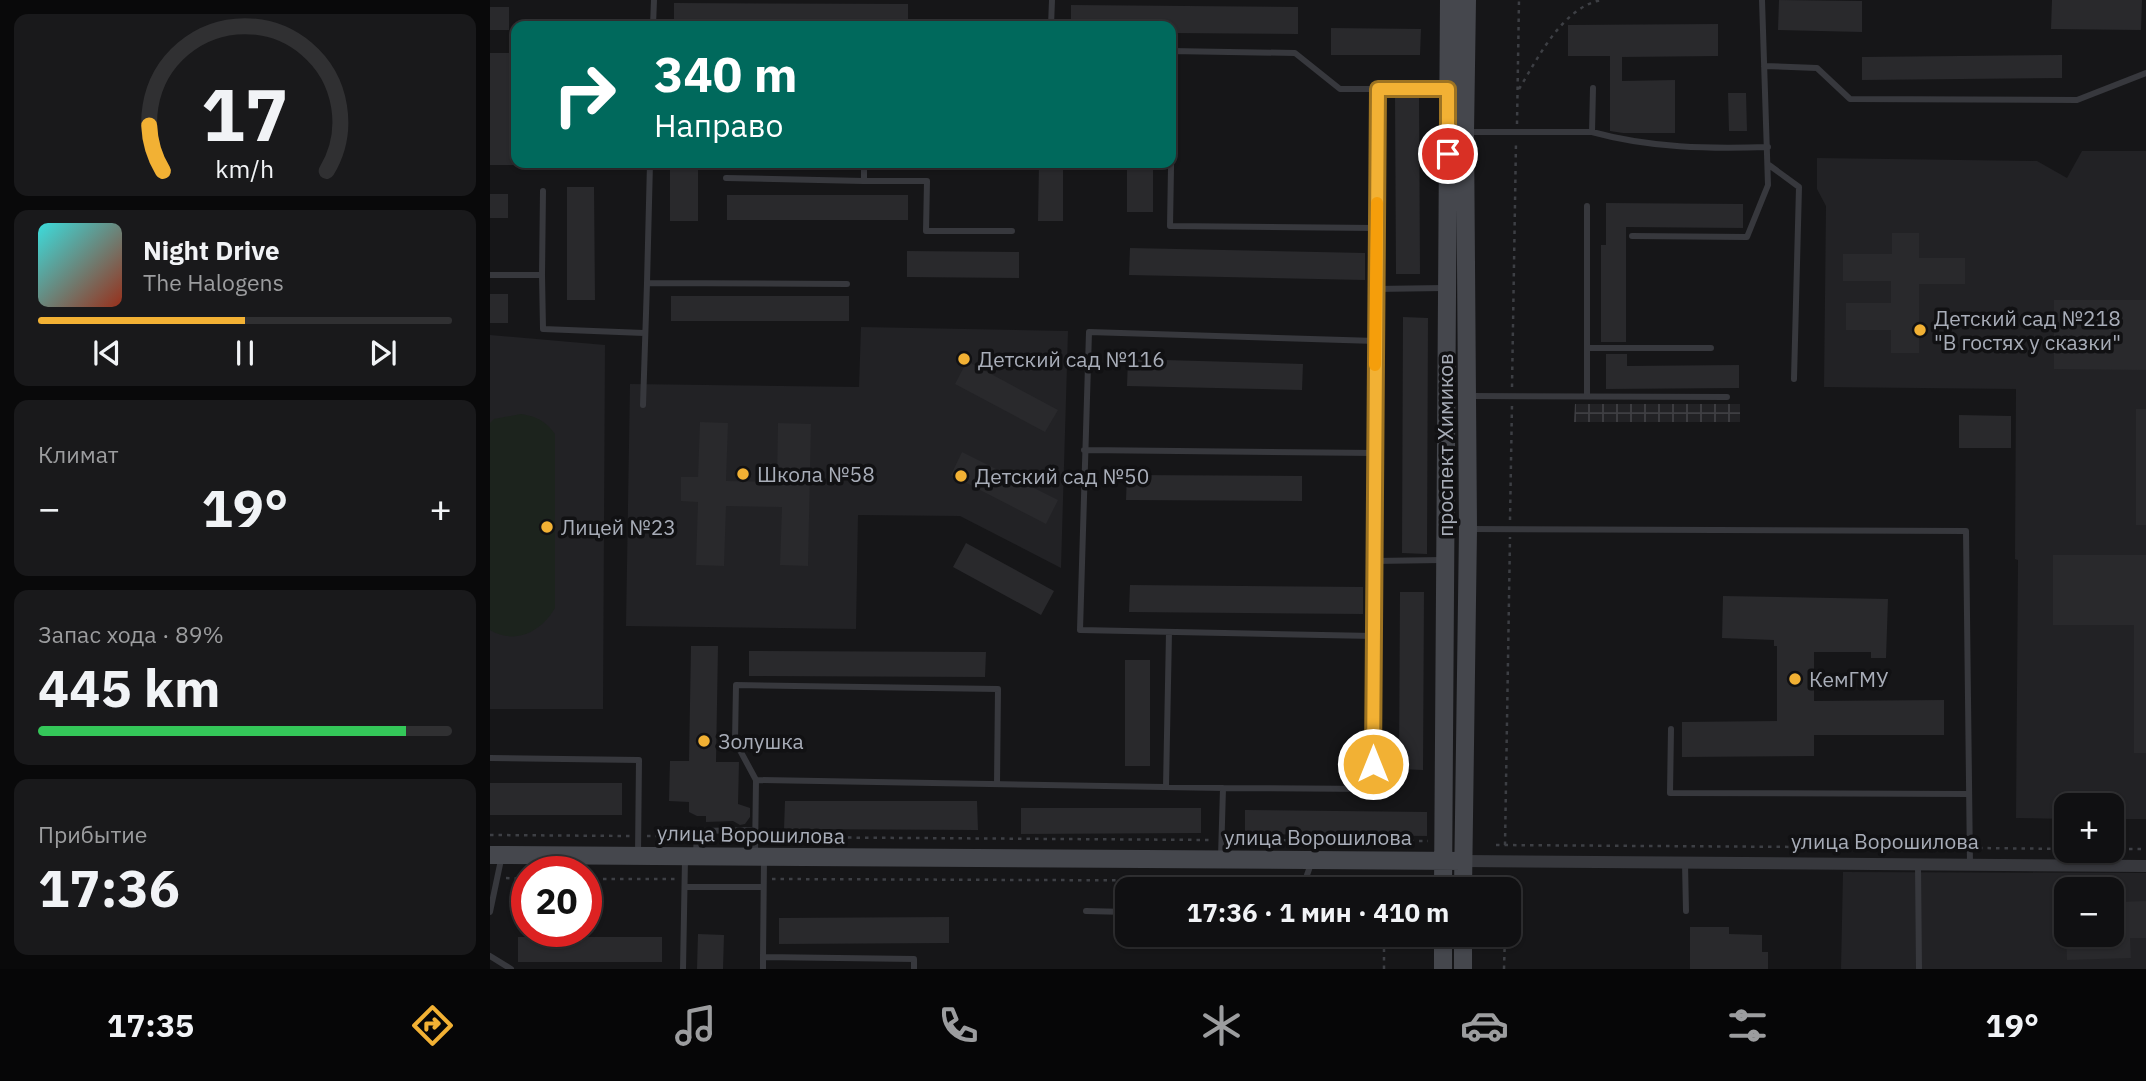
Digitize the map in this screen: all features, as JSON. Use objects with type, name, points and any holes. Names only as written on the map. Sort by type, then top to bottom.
[{"type":"main road","name":"проспект Химиков","points":[[1443,877],[1448,0]]},
{"type":"main road","name":"проспект Химиков","points":[[1464,877],[1468,529],[1465,132],[1468,0]]},
{"type":"main road","name":"улица Ворошилова","points":[[496,855],[1463,861]]},
{"type":"main road","points":[[1443,947],[1443,969]]},
{"type":"main road","points":[[1463,947],[1463,969]]},
{"type":"street","name":"улица Ворошилова","points":[[1463,861],[2146,866]]},
{"type":"lane","points":[[653,21],[654,0]]},
{"type":"lane","points":[[1051,21],[1052,0]]},
{"type":"lane","points":[[1632,236],[1747,237],[1769,185],[1762,0]]},
{"type":"lane","points":[[1176,51],[1295,53],[1340,89],[1448,89]]},
{"type":"lane","points":[[1764,66],[1817,68],[1850,99],[2077,100],[2146,73]]},
{"type":"lane","points":[[1592,132],[1593,88]]},
{"type":"lane","points":[[756,780],[1373,789],[1378,89]]},
{"type":"lane","points":[[1465,132],[1592,132],[1624,141],[1713,149],[1768,146]]},
{"type":"lane","points":[[1769,165],[1799,187],[1794,379]]},
{"type":"lane","points":[[643,405],[650,168]]},
{"type":"lane","points":[[864,168],[864,181]]},
{"type":"lane","points":[[1171,168],[1170,226],[1376,228]]},
{"type":"lane","points":[[726,178],[927,181],[926,231],[1012,231]]},
{"type":"lane","points":[[543,191],[543,329],[644,333]]},
{"type":"lane","points":[[1587,206],[1587,396]]},
{"type":"lane","points":[[490,275],[542,275]]},
{"type":"lane","points":[[647,283],[847,284]]},
{"type":"lane","points":[[1376,289],[1447,288]]},
{"type":"lane","points":[[1374,636],[1080,630],[1089,332],[1376,341]]},
{"type":"lane","points":[[1587,348],[1711,348]]},
{"type":"lane","points":[[1467,396],[1727,397]]},
{"type":"lane","points":[[1084,450],[1375,453]]},
{"type":"lane","points":[[1468,529],[1966,531],[1970,865]]},
{"type":"lane","points":[[1374,561],[1445,560]]},
{"type":"lane","points":[[1166,787],[1169,632]]},
{"type":"lane","points":[[763,969],[764,879],[755,834],[756,780],[735,741],[736,685],[999,689],[997,784]]},
{"type":"lane","points":[[1671,729],[1670,793],[1969,794]]},
{"type":"lane","points":[[490,758],[639,760],[638,856]]},
{"type":"lane","points":[[1221,859],[1223,788]]},
{"type":"lane","points":[[683,969],[685,883],[697,831],[755,834]]},
{"type":"lane","points":[[490,912],[497,878],[496,855]]},
{"type":"lane","points":[[1306,877],[1312,860]]},
{"type":"lane","points":[[1685,863],[1686,911]]},
{"type":"lane","points":[[1918,864],[1919,969]]},
{"type":"lane","points":[[685,883],[763,887]]},
{"type":"lane","points":[[1086,911],[1115,912]]},
{"type":"lane","points":[[490,956],[511,969]]},
{"type":"lane","points":[[763,957],[914,959],[914,969]]},
{"type":"path","points":[[1505,845],[1519,0]]},
{"type":"path","points":[[1517,92],[1556,28],[1594,1],[1601,0]]},
{"type":"path","points":[[755,834],[1432,842]]},
{"type":"path","points":[[490,835],[697,836]]},
{"type":"path","points":[[1496,845],[2054,849]]},
{"type":"path","points":[[2124,849],[2146,849]]},
{"type":"path","points":[[497,878],[511,878]]},
{"type":"path","points":[[764,879],[1115,880]]},
{"type":"path","points":[[602,880],[685,883]]},
{"type":"path","points":[[1384,947],[1384,969]]},
{"type":"path","points":[[1504,947],[1504,969]]},
{"type":"shaded area","points":[[2082,151],[2146,151],[2146,819],[2124,819],[2124,793],[2054,793],[2054,819],[2016,818],[2016,389],[1824,387],[1826,206],[1817,189],[1817,158],[2037,161],[2067,178]]},
{"type":"shaded area","points":[[861,327],[1068,331],[1061,568],[960,516],[858,515],[856,629],[626,626],[630,384],[859,387]]},
{"type":"shaded area","name":"Лицей №23","points":[[490,335],[605,345],[603,709],[490,709]]},
{"type":"shaded area","points":[[1575,404],[1740,404],[1740,422],[1574,422]]},
{"type":"shaded area","points":[[521,414],[541,420],[555,434],[555,608],[542,624],[527,634],[509,636],[490,630],[490,423],[494,419]]},
{"type":"shaded area","points":[[1843,872],[2146,873],[2146,969],[1841,969]]},
{"type":"building","points":[[1779,0],[1862,1],[1862,32],[1778,30]]},
{"type":"building","points":[[2052,0],[2142,0],[2141,30],[2051,29]]},
{"type":"building","points":[[674,3],[908,4],[908,21],[674,21]]},
{"type":"building","points":[[1071,5],[1298,7],[1298,34],[1176,33],[1176,21],[1071,21]]},
{"type":"building","points":[[490,7],[509,7],[509,30],[490,30]]},
{"type":"building","points":[[1718,24],[1718,56],[1622,57],[1622,81],[1675,80],[1675,133],[1610,131],[1610,56],[1568,56],[1568,25]]},
{"type":"building","points":[[1331,28],[1421,29],[1420,55],[1331,55]]},
{"type":"building","points":[[490,53],[511,53],[511,165],[490,165]]},
{"type":"building","points":[[2062,55],[2062,78],[1862,80],[1862,57]]},
{"type":"building","points":[[1728,93],[1746,93],[1747,131],[1729,131]]},
{"type":"building","points":[[1395,97],[1419,97],[1420,274],[1396,274]]},
{"type":"building","points":[[670,168],[698,168],[698,221],[670,221]]},
{"type":"building","points":[[1039,168],[1063,168],[1063,221],[1038,221]]},
{"type":"building","points":[[1127,168],[1153,168],[1153,212],[1127,212]]},
{"type":"building","points":[[567,187],[594,187],[595,300],[567,300]]},
{"type":"building","points":[[490,194],[508,194],[508,218],[490,218]]},
{"type":"building","points":[[727,195],[908,195],[908,220],[727,220]]},
{"type":"building","points":[[1606,203],[1743,204],[1743,228],[1626,227],[1626,342],[1601,342],[1601,245],[1606,245]]},
{"type":"building","points":[[1892,233],[1919,233],[1919,258],[1965,258],[1965,284],[1919,284],[1919,353],[1891,353],[1891,330],[1846,330],[1846,303],[1891,303],[1891,281],[1843,281],[1843,254],[1892,254]]},
{"type":"building","points":[[1130,248],[1365,253],[1365,280],[1129,275]]},
{"type":"building","points":[[907,251],[1019,252],[1019,278],[907,277]]},
{"type":"building","points":[[490,294],[508,294],[508,323],[490,323]]},
{"type":"building","points":[[671,296],[849,296],[849,321],[671,321]]},
{"type":"building","points":[[2054,300],[2146,300],[2146,370],[2054,369]]},
{"type":"building","points":[[1403,317],[1428,318],[1427,554],[1402,553]]},
{"type":"building","points":[[1606,354],[1627,354],[1627,366],[1739,365],[1739,388],[1606,389]]},
{"type":"building","points":[[1128,359],[1303,364],[1302,390],[1127,386]]},
{"type":"building","points":[[967,361],[1058,410],[1045,432],[955,384]]},
{"type":"building","points":[[2136,409],[2146,409],[2146,525],[2136,525]]},
{"type":"building","points":[[1959,415],[2011,416],[2011,448],[1959,448]]},
{"type":"building","points":[[700,422],[728,423],[726,481],[777,482],[778,423],[811,424],[808,566],[780,565],[782,507],[726,506],[724,566],[696,565],[698,502],[681,501],[681,477],[698,477]]},
{"type":"building","points":[[962,452],[1058,500],[1046,524],[951,475]]},
{"type":"building","points":[[1127,475],[1302,476],[1302,501],[1126,500]]},
{"type":"building","points":[[966,543],[1054,591],[1041,615],[953,567]]},
{"type":"building","points":[[2053,555],[2146,555],[2146,753],[2134,753],[2134,625],[2053,625]]},
{"type":"building","points":[[1130,585],[1363,587],[1363,614],[1129,612]]},
{"type":"building","points":[[1400,592],[1424,592],[1423,770],[1399,769]]},
{"type":"building","name":"КемГМУ","points":[[1723,596],[1888,599],[1886,658],[1871,658],[1871,652],[1814,652],[1814,701],[1944,700],[1944,735],[1814,735],[1814,756],[1682,757],[1682,722],[1777,721],[1777,646],[1774,646],[1774,640],[1722,638]]},
{"type":"building","points":[[691,646],[718,646],[716,762],[739,762],[738,804],[750,808],[750,817],[745,824],[740,825],[733,821],[706,822],[706,816],[689,812],[689,802],[669,801],[670,761],[689,761]]},
{"type":"building","points":[[749,651],[986,652],[985,677],[749,676]]},
{"type":"building","points":[[1125,660],[1150,660],[1150,766],[1125,766]]},
{"type":"building","points":[[490,783],[622,783],[622,815],[490,815]]},
{"type":"building","points":[[785,801],[977,801],[978,830],[784,829]]},
{"type":"building","points":[[1021,808],[1201,808],[1201,833],[1021,834]]},
{"type":"building","points":[[1245,810],[1427,812],[1427,836],[1245,834]]},
{"type":"building","points":[[2146,901],[2146,938],[2130,938],[2131,958],[2067,960],[2066,947],[2124,947],[2124,902]]},
{"type":"building","points":[[949,917],[949,943],[779,944],[779,918]]},
{"type":"building","points":[[1690,927],[1729,927],[1729,934],[1762,935],[1762,952],[1768,952],[1768,969],[1690,969]]},
{"type":"building","points":[[698,934],[724,935],[723,969],[697,969]]},
{"type":"building","points":[[602,937],[662,937],[662,962],[518,962],[518,947],[602,947]]},
{"type":"slow traffic","points":[[1375,365],[1377,203]]},
{"type":"place","name":"Детский сад №218 \"В гостях у сказки\"","points":[[1920,330]]},
{"type":"place","name":"Детский сад №116","points":[[964,359]]},
{"type":"place","name":"Школа №58","points":[[743,474]]},
{"type":"place","name":"Детский сад №50","points":[[961,476]]},
{"type":"place","name":"Лицей №23","points":[[547,527]]},
{"type":"place","name":"КемГМУ","points":[[1795,679]]},
{"type":"place","name":"Золушка","points":[[704,741]]},
{"type":"route","points":[[1373,764],[1378,89],[1448,89],[1448,154]]}]
